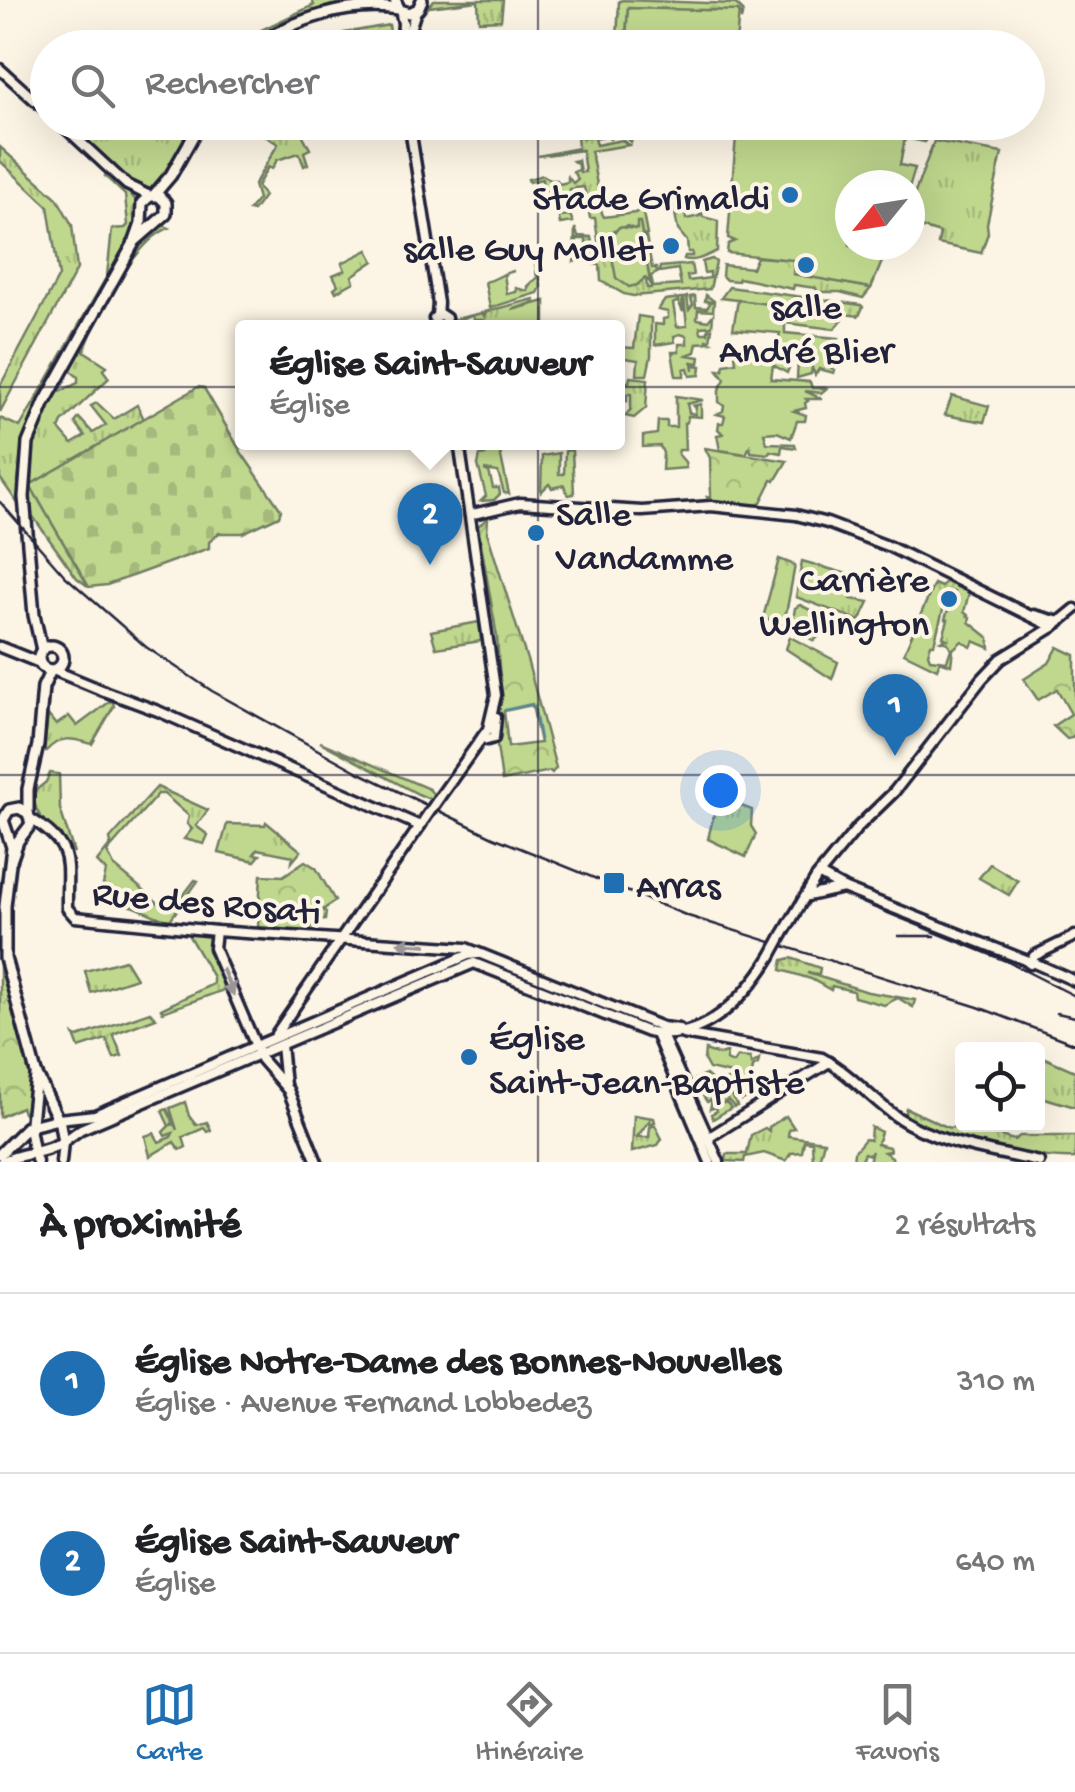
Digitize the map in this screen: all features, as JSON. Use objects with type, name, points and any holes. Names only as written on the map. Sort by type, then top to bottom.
[{"type":"main road","points":[[369,8],[387,0]]},
{"type":"main road","points":[[408,30],[422,0]]},
{"type":"main road","points":[[283,30],[293,24],[369,8],[398,6],[407,13],[416,10]]},
{"type":"main road","points":[[0,69],[30,96]]},
{"type":"main road","points":[[78,140],[127,185],[147,219],[154,221]]},
{"type":"main road","points":[[136,241],[141,209],[171,175],[191,140]]},
{"type":"main road","points":[[413,140],[441,320]]},
{"type":"main road","points":[[11,860],[30,816],[28,789],[48,660],[36,625],[24,497],[28,443],[45,402],[136,241],[154,221],[165,216],[171,175]]},
{"type":"main road","points":[[127,185],[166,203]]},
{"type":"main road","points":[[462,450],[473,517]]},
{"type":"main road","points":[[317,1162],[285,1086],[276,1041],[332,944],[348,930],[488,734],[496,686],[463,450]]},
{"type":"main road","points":[[473,517],[520,503],[642,511],[714,506],[796,515],[890,547],[1056,625]]},
{"type":"main road","points":[[666,1033],[702,1024],[746,994],[820,875],[935,744],[962,704],[1006,657],[1075,609]]},
{"type":"main road","points":[[0,646],[48,660],[102,690],[422,822]]},
{"type":"main road","points":[[28,789],[4,818],[11,841],[5,958],[36,1073],[58,1119],[63,1142],[60,1162]]},
{"type":"main road","points":[[15,808],[56,838]]},
{"type":"main road","points":[[8,832],[39,831],[56,838]]},
{"type":"main road","name":"Rue des Rosati","points":[[56,838],[68,863],[66,906],[75,917],[332,944],[357,940],[466,948],[666,1033]]},
{"type":"main road","points":[[826,891],[832,882],[830,862]]},
{"type":"main road","points":[[820,875],[1075,982]]},
{"type":"main road","points":[[805,899],[844,888]]},
{"type":"main road","points":[[348,930],[357,940]]},
{"type":"main road","points":[[216,931],[215,950],[257,1050],[285,1086]]},
{"type":"main road","points":[[1029,960],[1075,936]]},
{"type":"main road","points":[[2,1162],[35,1159],[81,1129],[469,954],[482,954]]},
{"type":"main road","points":[[276,1041],[473,963],[482,964],[666,1033],[818,1057],[920,1129],[1039,1162]]},
{"type":"main road","points":[[702,1024],[700,1032],[710,1038]]},
{"type":"main road","points":[[235,1056],[248,1045],[250,1032]]},
{"type":"main road","points":[[666,1033],[718,1162]]},
{"type":"main road","points":[[666,1033],[710,1162]]},
{"type":"main road","points":[[0,1154],[31,1125],[96,1115],[257,1050]]},
{"type":"main road","points":[[708,1138],[830,1062]]},
{"type":"main road","points":[[35,1159],[31,1125],[36,1073]]},
{"type":"main road","points":[[10,1162],[35,1159]]},
{"type":"green space","points":[[312,0],[376,0],[305,16],[279,30],[261,30],[314,5]]},
{"type":"green space","points":[[434,0],[503,0],[501,20],[479,21],[478,1],[429,7],[411,30]]},
{"type":"green space","points":[[619,1],[736,4],[743,11],[741,20],[740,13],[628,8],[627,30],[618,30]]},
{"type":"green space","points":[[628,8],[739,11],[737,30],[627,30]]},
{"type":"green space","points":[[389,25],[390,30],[361,30]]},
{"type":"green space","points":[[82,140],[188,140],[154,191],[146,192]]},
{"type":"green space","points":[[272,140],[305,140],[310,149],[304,152],[308,164],[304,166],[299,153],[277,160],[272,169],[268,167],[257,186],[264,196],[253,211],[249,210],[258,199],[254,185],[278,144]]},
{"type":"green space","points":[[577,140],[594,140],[596,145],[622,140],[629,145],[591,151],[604,217],[635,213],[642,208],[647,235],[642,236],[639,222],[638,231],[627,226],[614,231],[629,287],[646,277],[647,288],[651,288],[643,238],[646,237],[652,268],[657,273],[651,276],[653,287],[681,285],[678,269],[659,272],[660,267],[691,264],[693,275],[687,276],[688,281],[710,278],[710,272],[704,273],[702,262],[712,259],[716,262],[710,289],[624,294],[601,281],[600,265],[592,264],[586,257],[586,239],[577,239],[579,260],[574,262],[575,228],[578,236],[591,237],[593,247],[599,247],[595,218],[590,218],[584,187],[570,189],[571,198],[558,201],[561,216],[570,215],[573,222],[560,224],[554,189],[544,191],[542,179],[528,179],[543,175],[559,184],[568,182],[568,177],[573,183],[578,179],[573,172],[578,165],[573,161],[578,160],[580,172],[585,172],[582,150],[538,156],[578,148]]},
{"type":"green space","name":"Stade Grimaldi","points":[[736,140],[905,140],[900,165],[914,170],[835,170],[835,260],[883,260],[871,288],[793,274],[794,260],[727,253],[728,244],[735,241],[728,238]]},
{"type":"green space","points":[[934,141],[1002,153],[981,253],[938,244],[940,233],[925,228],[923,170]]},
{"type":"green space","points":[[0,147],[57,198],[72,225],[77,269],[0,412],[0,386],[59,276],[48,206],[0,161]]},
{"type":"green space","points":[[108,172],[135,199],[139,222],[24,438],[18,481],[21,508],[0,478],[0,418],[20,427],[107,276],[112,229],[128,225],[125,195],[105,176]]},
{"type":"green space","points":[[691,198],[692,204],[684,206],[686,219],[700,216],[700,205],[703,217],[718,221],[717,251],[688,260],[685,256],[692,256],[692,252],[688,252],[687,241],[678,230],[673,202]]},
{"type":"green space","points":[[637,222],[650,282],[645,278],[629,287],[616,278],[609,240],[619,227],[637,229]]},
{"type":"green space","points":[[159,224],[169,228],[156,235],[131,263],[108,299],[84,351],[107,366],[103,370],[109,378],[59,429],[72,444],[85,436],[75,423],[79,418],[93,433],[106,425],[91,406],[97,403],[114,419],[137,405],[144,419],[30,485],[89,587],[77,578],[29,511],[29,448],[55,394],[78,383],[71,364],[141,238]]},
{"type":"green space","points":[[368,250],[374,261],[352,276],[354,282],[336,292],[334,288],[338,285],[333,275],[345,270],[342,263]]},
{"type":"green space","points":[[757,257],[795,260],[794,274],[871,288],[863,298],[794,285],[793,289],[739,278],[726,280],[722,276],[723,265],[752,268]]},
{"type":"green space","points":[[537,263],[541,287],[538,293],[490,308],[485,282],[504,274],[507,294],[516,292],[516,288],[528,291],[537,278]]},
{"type":"green space","points":[[729,287],[863,307],[859,316],[721,298]]},
{"type":"green space","points":[[706,295],[714,301],[713,311],[698,310],[697,319],[708,321],[713,315],[712,326],[700,327],[701,333],[712,329],[710,340],[706,340],[710,342],[697,343],[695,352],[687,355],[700,357],[699,363],[692,362],[693,370],[694,365],[701,366],[700,375],[690,376],[688,368],[684,369],[684,376],[676,376],[672,352],[679,352],[679,344],[687,344],[687,336],[680,334],[674,336],[675,342],[655,345],[655,324],[663,325],[663,319],[668,318],[668,312],[658,310],[665,300],[682,298],[683,312],[678,301],[673,304],[677,327],[687,326],[684,298],[687,297],[689,310],[693,305],[690,297],[695,296],[696,307],[707,308],[711,302],[705,301]]},
{"type":"green space","points":[[534,299],[535,302],[512,310],[545,301],[545,320],[474,320],[473,316],[452,320],[482,313],[485,317],[485,312]]},
{"type":"green space","points":[[738,300],[836,313],[836,319],[842,320],[834,329],[785,323],[785,333],[838,338],[829,345],[833,356],[827,357],[827,366],[834,373],[819,369],[815,375],[812,368],[811,374],[797,378],[798,360],[792,360],[787,373],[773,365],[771,379],[810,382],[812,388],[827,388],[821,393],[805,391],[822,399],[806,399],[806,408],[794,411],[806,415],[805,421],[797,421],[791,438],[777,432],[764,433],[767,443],[795,444],[796,448],[782,446],[781,453],[768,454],[751,452],[750,446],[746,454],[720,450],[717,435],[723,434],[718,429],[725,416],[717,414],[723,411],[719,390],[725,379],[718,370],[723,370],[724,364],[736,362],[734,345],[774,349],[775,353],[780,333],[733,329]]},
{"type":"green space","points":[[638,316],[651,318],[647,375],[637,375],[638,360],[625,358],[625,347],[634,348]]},
{"type":"green space","points":[[630,377],[648,379],[646,408],[634,418],[625,416],[631,409],[631,394],[625,401],[625,382]]},
{"type":"green space","points":[[198,387],[204,388],[235,442],[235,450],[240,450],[281,510],[279,516],[243,533],[219,533],[209,542],[209,548],[107,585],[89,587],[30,485]]},
{"type":"green space","points":[[676,396],[703,400],[687,404],[689,413],[695,414],[696,407],[692,406],[701,404],[701,417],[688,416],[684,423],[685,450],[678,454],[686,468],[662,470],[660,446],[643,447],[643,436],[657,434],[658,421],[676,427]]},
{"type":"green space","points":[[952,396],[989,406],[984,422],[945,415]]},
{"type":"green space","points":[[705,448],[787,461],[759,506],[711,503],[707,497],[711,497],[710,458]]},
{"type":"green space","points":[[483,450],[500,450],[509,494],[504,493],[498,472],[484,470],[489,472],[493,488],[499,488],[500,494],[494,500],[481,501],[486,496],[478,465],[480,456],[485,455]]},
{"type":"green space","points":[[572,450],[574,494],[568,495],[564,485],[552,488],[549,484],[541,492],[542,456],[559,453],[559,474],[564,474],[565,451]]},
{"type":"green space","points":[[488,518],[487,532],[556,768],[552,773],[502,781],[496,739],[501,696],[497,637],[478,526]],"holes":[[[532,705],[540,743],[508,747],[504,711]]]},
{"type":"green space","points":[[779,559],[795,565],[784,625],[763,618]]},
{"type":"green space","points":[[802,561],[847,574],[844,591],[851,593],[851,599],[869,602],[860,621],[796,597]]},
{"type":"green space","points":[[948,579],[970,589],[964,612],[970,617],[969,622],[989,638],[990,648],[974,641],[971,647],[962,641],[953,649],[951,665],[940,661],[937,669],[904,653],[934,584],[941,587]],"holes":[[[948,591],[954,592],[945,619],[948,620],[943,637],[947,639],[941,641],[951,649],[947,661],[930,659],[928,654]]]},
{"type":"green space","points":[[800,605],[831,620],[814,634],[818,637],[814,641],[792,627],[795,608]]},
{"type":"green space","points":[[479,622],[481,641],[436,648],[431,631]]},
{"type":"green space","points":[[790,637],[838,662],[832,679],[786,649]]},
{"type":"green space","points":[[1058,647],[1075,655],[1075,733],[1067,739],[1053,726],[1071,714],[1057,689],[1038,700],[1024,679],[1049,663]]},
{"type":"green space","points":[[112,700],[114,706],[92,744],[63,740],[46,751],[48,715],[56,725],[69,716],[77,726]]},
{"type":"green space","points":[[320,742],[429,789],[435,796],[432,800],[418,794]]},
{"type":"green space","points":[[50,773],[59,774],[60,809],[74,853],[36,809],[35,791]]},
{"type":"green space","points":[[157,787],[208,810],[196,826],[208,835],[204,844],[184,839],[192,829],[187,824],[189,816],[164,794],[158,794],[107,852],[114,866],[162,906],[176,905],[198,881],[170,920],[126,905],[126,901],[103,885],[106,871],[97,862],[111,844],[110,839]]},
{"type":"green space","points":[[718,797],[752,810],[751,826],[756,834],[746,857],[708,839]]},
{"type":"green space","points":[[266,822],[301,851],[292,862],[293,856],[258,849],[254,854],[260,855],[255,861],[219,853],[227,824]]},
{"type":"green space","points":[[305,861],[316,868],[335,901],[323,910],[325,920],[312,921],[311,932],[258,927],[261,875],[283,876]]},
{"type":"green space","points":[[990,864],[1018,881],[1009,895],[979,878]]},
{"type":"green space","points":[[186,931],[215,932],[214,948],[228,982],[223,984],[224,990],[163,1012],[161,1009],[213,984],[213,977]]},
{"type":"green space","points":[[0,940],[2,964],[32,1076],[28,1115],[21,1107],[0,1117]]},
{"type":"green space","points":[[791,958],[820,968],[819,974],[807,973],[868,992],[915,1000],[913,1007],[898,998],[884,1005],[854,997],[853,991],[832,986],[831,990],[781,970],[783,960]]},
{"type":"green space","points":[[125,960],[136,978],[91,993],[85,971]]},
{"type":"green space","points":[[150,1012],[156,1018],[113,1034],[122,1056],[114,1058],[106,1039],[79,1048],[74,1035],[78,1037]]},
{"type":"green space","points":[[705,1050],[719,1055],[727,1053],[726,1060],[733,1063],[737,1057],[750,1058],[752,1064],[759,1059],[751,1080],[744,1086],[747,1091],[757,1089],[761,1096],[758,1093],[742,1100],[737,1086],[728,1086],[737,1106],[728,1100],[721,1104],[726,1102],[731,1108],[713,1119],[711,1114],[717,1111],[716,1107],[710,1109],[712,1100],[707,1102],[702,1094],[714,1089],[712,1084],[704,1089],[696,1079],[706,1075],[715,1083],[728,1080],[738,1084],[740,1076],[709,1069],[704,1060]]},
{"type":"green space","points":[[1045,1058],[1075,1071],[1075,1107],[1045,1098]]},
{"type":"green space","points":[[185,1102],[196,1125],[207,1122],[211,1130],[207,1132],[204,1128],[183,1137],[186,1147],[180,1150],[174,1142],[150,1156],[145,1136],[154,1133],[159,1142],[171,1137],[173,1133],[165,1136],[163,1132],[169,1126],[162,1111],[167,1109],[171,1125],[177,1130],[170,1108]]},
{"type":"green space","points":[[906,1108],[949,1128],[955,1127],[955,1132],[986,1132],[1014,1140],[1020,1136],[1075,1136],[1075,1158],[987,1146],[940,1132],[904,1115]]},
{"type":"green space","points":[[634,1115],[654,1118],[655,1122],[650,1124],[650,1120],[637,1137],[649,1137],[650,1127],[655,1125],[662,1139],[658,1145],[632,1152]]},
{"type":"green space","points":[[786,1116],[794,1128],[789,1129],[788,1136],[824,1141],[819,1160],[813,1161],[812,1142],[804,1141],[802,1152],[791,1153],[786,1161],[764,1153],[745,1157],[744,1162],[726,1161],[727,1154],[747,1154],[751,1135],[765,1128],[769,1131]]},
{"type":"green space","points":[[871,1127],[881,1132],[877,1144],[889,1147],[890,1151],[884,1152],[893,1162],[869,1162],[872,1151],[870,1155],[864,1153],[861,1162],[853,1162],[854,1152],[865,1139],[870,1140]]},
{"type":"waterway","points":[[505,710],[532,704]]},
{"type":"waterway","points":[[534,706],[540,739]]},
{"type":"railway","points":[[0,502],[65,576],[146,647],[212,691],[358,772],[493,837],[688,916],[978,1007],[1075,1044]]},
{"type":"railway","points":[[861,902],[1006,961],[1075,996]]},
{"type":"railway","points":[[898,936],[935,936]]},
{"type":"railway","points":[[1057,1013],[1075,1017]]},
{"type":"place","name":"Stade Grimaldi","points":[[790,195]]},
{"type":"place","name":"salle Guy Mollet","points":[[671,246]]},
{"type":"place","name":"salle André Blier","points":[[806,265]]},
{"type":"place","name":"Salle Vandamme","points":[[536,533]]},
{"type":"place","name":"Église Saint-Sauveur","points":[[430,565]]},
{"type":"place","name":"Carrière Wellington","points":[[949,599]]},
{"type":"place","name":"Église Notre-Dame des Bonnes-Nouvelles","points":[[895,756]]},
{"type":"place","name":"Arras","points":[[614,883]]},
{"type":"place","name":"Église Saint-Jean-Baptiste","points":[[469,1057]]}]
